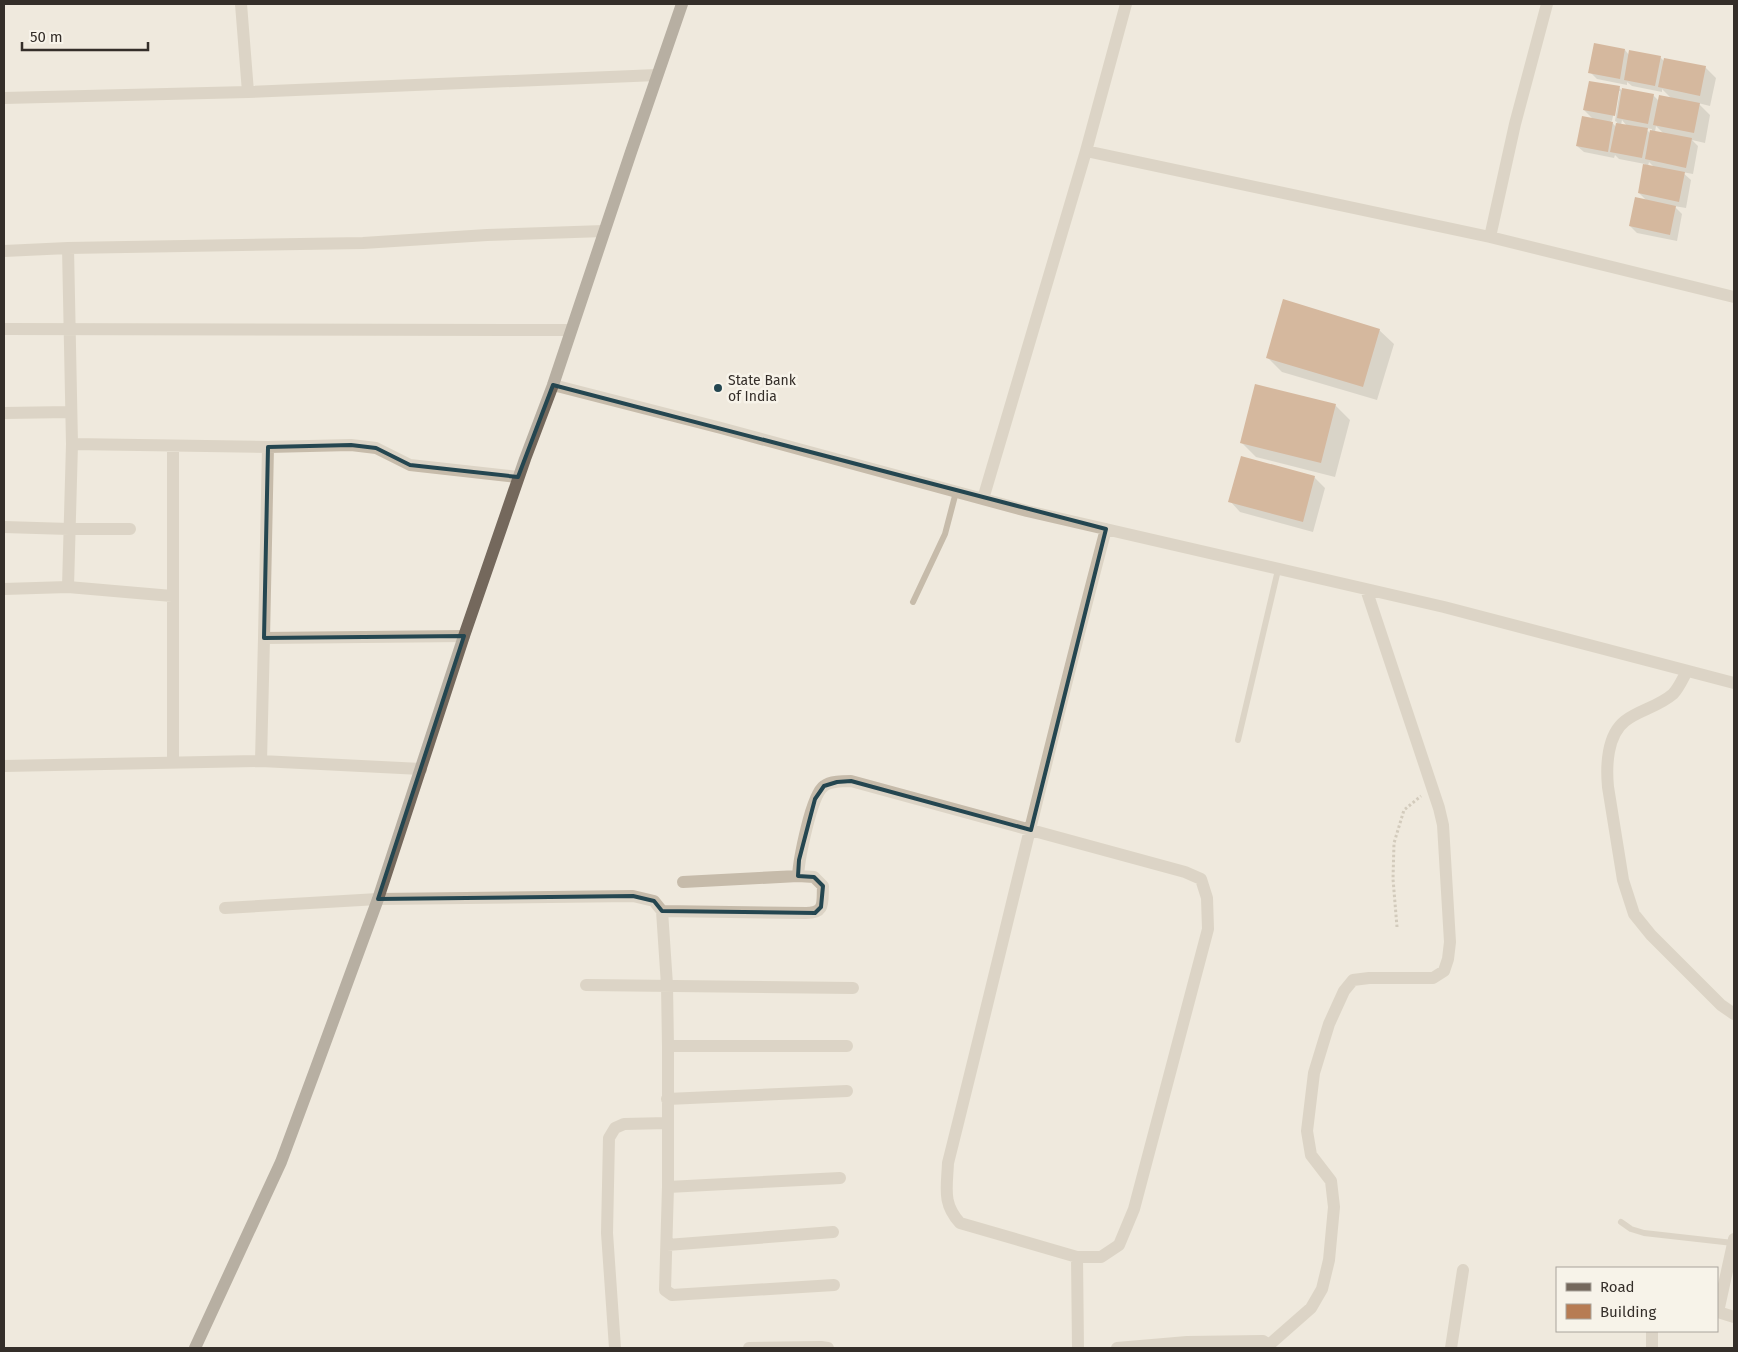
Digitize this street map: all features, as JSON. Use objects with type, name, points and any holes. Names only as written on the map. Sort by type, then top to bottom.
[{"type":"main road","points":[[195,1348],[281,1162],[378,898],[518,477],[553,386],[682,4]]},
{"type":"street","points":[[241,4],[248,92]]},
{"type":"street","points":[[983,499],[1086,151],[1126,4]]},
{"type":"street","points":[[1490,237],[1516,124],[1547,4]]},
{"type":"street","points":[[4,98],[248,92],[657,75]]},
{"type":"street","points":[[1086,151],[1490,237],[1734,297]]},
{"type":"street","points":[[4,251],[68,248],[363,243],[604,231]]},
{"type":"street","points":[[68,248],[72,444],[68,587]]},
{"type":"street","points":[[4,329],[572,330]]},
{"type":"street","points":[[553,386],[720,428],[983,499],[1278,570],[1444,607],[1734,683]]},
{"type":"street","points":[[4,413],[70,412]]},
{"type":"street","points":[[72,444],[173,446],[352,445],[376,448],[410,465],[518,477]]},
{"type":"street","points":[[173,446],[173,761]]},
{"type":"street","points":[[261,761],[268,446]]},
{"type":"street","points":[[4,527],[130,529]]},
{"type":"street","points":[[798,876],[799,860],[815,799],[824,786],[837,782],[851,781],[1031,830],[1185,872],[1200,879],[1207,898],[1208,929],[1134,1209],[1119,1245],[1101,1257],[1077,1257],[960,1224],[950,1213],[946,1194],[948,1163],[1031,830],[1061,701],[1106,529]]},
{"type":"street","points":[[4,588],[68,587],[172,596]]},
{"type":"street","points":[[1118,1348],[1239,1345],[1263,1341],[1270,1347],[1311,1308],[1322,1289],[1329,1260],[1334,1207],[1331,1181],[1311,1155],[1307,1131],[1314,1073],[1329,1024],[1344,991],[1353,980],[1369,978],[1433,978],[1444,971],[1448,959],[1450,942],[1443,825],[1433,787],[1366,589]]},
{"type":"street","points":[[264,638],[464,636]]},
{"type":"street","points":[[1688,671],[1675,692],[1659,705],[1625,720],[1617,730],[1609,749],[1606,772],[1608,787],[1623,880],[1634,914],[1650,935],[1721,1005],[1734,1014]]},
{"type":"street","points":[[4,766],[173,761],[261,761],[421,769]]},
{"type":"street","points":[[662,911],[806,914],[820,911],[821,906],[823,886],[814,876],[683,882]]},
{"type":"street","points":[[225,908],[378,898],[633,896],[654,902],[662,911],[667,985],[668,1187],[665,1290],[668,1294],[672,1295],[834,1285]]},
{"type":"street","points":[[586,985],[853,988]]},
{"type":"street","points":[[668,1046],[848,1046]]},
{"type":"street","points":[[667,1099],[847,1091]]},
{"type":"street","points":[[615,1348],[607,1233],[609,1138],[615,1128],[624,1124],[668,1123]]},
{"type":"street","points":[[668,1187],[840,1178]]},
{"type":"street","points":[[667,1245],[833,1232]]},
{"type":"street","points":[[1718,1308],[1734,1241]]},
{"type":"street","points":[[1077,1257],[1078,1348]]},
{"type":"street","points":[[1451,1348],[1463,1270]]},
{"type":"street","points":[[1718,1312],[1734,1317]]},
{"type":"street","points":[[1652,1332],[1652,1348]]},
{"type":"street","points":[[749,1348],[828,1348]]},
{"type":"lane","points":[[913,602],[945,534],[956,492]]},
{"type":"lane","points":[[1238,740],[1278,570]]},
{"type":"lane","points":[[1621,1222],[1632,1229],[1644,1233],[1734,1241]]},
{"type":"path","points":[[1397,927],[1393,879],[1394,843],[1404,810],[1433,787]]},
{"type":"highlighted area","points":[[553,385],[1106,529],[1031,830],[851,781],[837,782],[824,786],[815,799],[799,860],[798,876],[814,877],[823,886],[821,907],[815,913],[662,911],[654,901],[633,896],[378,899],[464,636],[264,638],[268,447],[351,445],[376,448],[410,465],[518,477]]},
{"type":"building","points":[[1594,43],[1625,49],[1620,79],[1588,73]]},
{"type":"building","points":[[1629,50],[1661,56],[1655,86],[1624,80]]},
{"type":"building","points":[[1664,58],[1706,66],[1700,96],[1658,87]]},
{"type":"building","points":[[1589,81],[1620,86],[1615,116],[1583,110]]},
{"type":"building","points":[[1622,88],[1654,94],[1648,124],[1617,118]]},
{"type":"building","points":[[1659,95],[1700,103],[1694,133],[1653,125]]},
{"type":"building","points":[[1582,116],[1613,122],[1608,152],[1576,146]]},
{"type":"building","points":[[1616,123],[1648,128],[1642,158],[1610,152]]},
{"type":"building","points":[[1650,130],[1692,138],[1686,168],[1645,159]]},
{"type":"building","points":[[1643,164],[1685,172],[1679,202],[1638,193]]},
{"type":"building","points":[[1635,197],[1676,206],[1670,235],[1629,226]]},
{"type":"building","points":[[1283,299],[1380,329],[1363,387],[1266,358]]},
{"type":"building","points":[[1255,384],[1336,404],[1321,463],[1240,443]]},
{"type":"building","points":[[1241,456],[1315,476],[1303,522],[1228,502]]},
{"type":"place","name":"State Bank of India","points":[[718,388]]}]
